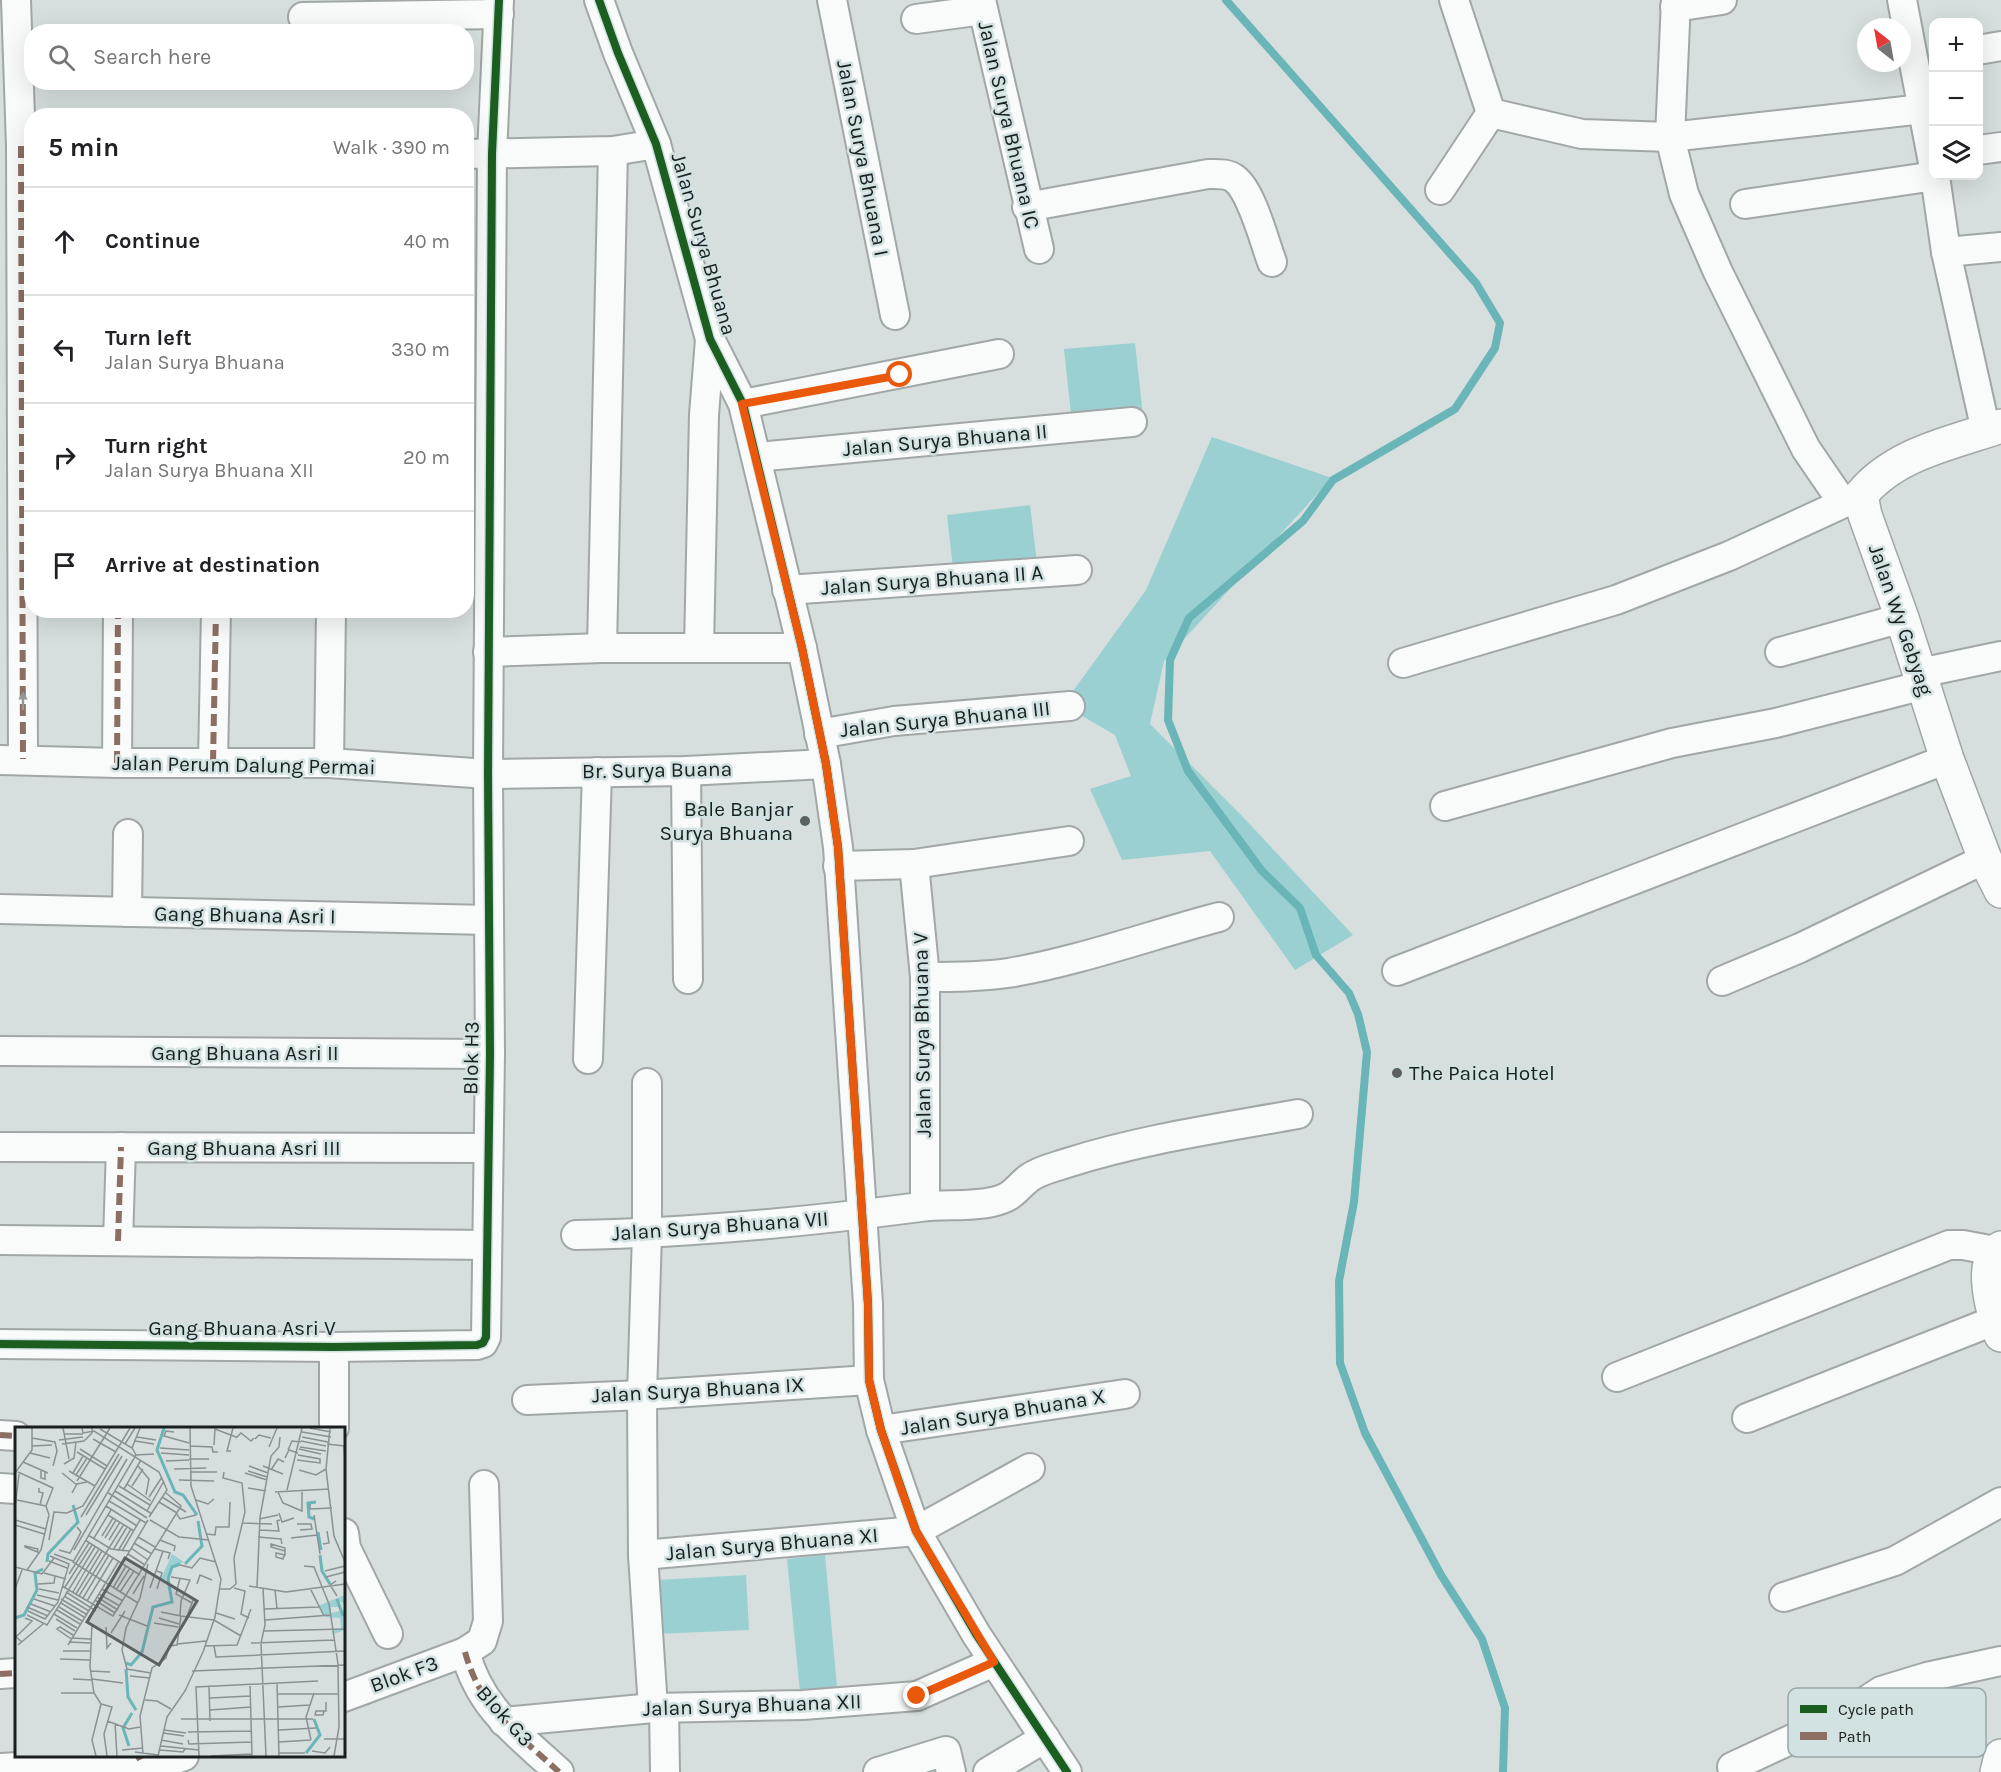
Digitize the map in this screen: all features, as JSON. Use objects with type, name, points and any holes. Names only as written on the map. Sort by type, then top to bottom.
[{"type":"street","points":[[12,760],[16,0]]},
{"type":"street","name":"Jalan Surya Bhuana","points":[[599,0],[618,54],[656,144],[710,339],[742,404],[757,457],[802,648],[826,764],[838,847],[868,1304],[869,1380],[881,1430],[916,1531],[994,1662],[1067,1772]]},
{"type":"street","name":"Jalan Surya Bhuana I","points":[[832,0],[895,315]]},
{"type":"street","points":[[1454,0],[1491,113]]},
{"type":"street","points":[[1722,0],[1675,4],[1670,137],[1684,194],[1718,272],[1806,449],[1852,499]]},
{"type":"street","points":[[1902,0],[1924,57],[1923,109],[1929,141]]},
{"type":"street","points":[[916,19],[982,5]]},
{"type":"street","name":"Jalan Surya Bhuana IC","points":[[982,5],[1038,249]]},
{"type":"street","points":[[303,18],[499,7]]},
{"type":"street","name":"Blok H3","points":[[483,1343],[486,1337],[490,1054],[489,652],[479,154],[499,7]]},
{"type":"street","points":[[1983,49],[2001,46]]},
{"type":"street","points":[[1491,113],[1582,134],[1670,137],[1923,109]]},
{"type":"street","points":[[1440,190],[1491,113]]},
{"type":"street","points":[[479,154],[613,151],[656,144]]},
{"type":"street","points":[[1983,149],[2001,147]]},
{"type":"street","points":[[602,648],[613,151]]},
{"type":"street","points":[[1745,204],[1929,168]]},
{"type":"street","points":[[1027,207],[1208,174],[1221,174],[1234,177],[1245,191],[1272,262]]},
{"type":"street","points":[[1402,663],[1616,600],[1729,556],[1852,499],[1880,474],[1915,455],[1993,428],[1946,252],[1936,180]]},
{"type":"street","points":[[1946,252],[2001,247]]},
{"type":"street","points":[[699,648],[704,415],[710,339]]},
{"type":"street","points":[[742,404],[999,354]]},
{"type":"street","name":"Jalan Surya Bhuana II","points":[[757,457],[1132,422]]},
{"type":"street","name":"Jalan Wy Gebyag","points":[[1852,499],[1865,515],[1902,618],[1947,759],[1985,859],[2001,891]]},
{"type":"street","name":"Jalan Surya Bhuana II A","points":[[787,590],[1077,570]]},
{"type":"street","points":[[117,763],[118,618]]},
{"type":"street","points":[[213,762],[216,618]]},
{"type":"street","points":[[329,763],[331,618]]},
{"type":"street","points":[[1780,652],[1902,618]]},
{"type":"street","points":[[489,652],[602,648],[802,648]]},
{"type":"street","points":[[1445,806],[1672,743],[1776,723],[2001,656]]},
{"type":"street","name":"Jalan Surya Bhuana III","points":[[819,734],[894,721],[1070,706]]},
{"type":"street","points":[[1397,971],[1947,759]]},
{"type":"street","name":"Jalan Perum Dalung Permai","points":[[12,760],[117,763],[329,763],[488,774]]},
{"type":"street","name":"Br. Surya Buana","points":[[488,774],[686,771],[826,764]]},
{"type":"street","points":[[686,771],[688,979]]},
{"type":"street","points":[[588,1059],[597,772]]},
{"type":"street","points":[[127,912],[128,834]]},
{"type":"street","points":[[838,866],[914,864],[1069,840]]},
{"type":"street","points":[[1722,981],[1800,948],[1985,859]]},
{"type":"street","name":"Jalan Surya Bhuana V","points":[[914,864],[925,977],[925,1206]]},
{"type":"street","name":"Gang Bhuana Asri I","points":[[0,909],[489,920]]},
{"type":"street","points":[[925,977],[969,977],[1008,973],[1051,964],[1218,917]]},
{"type":"street","name":"Gang Bhuana Asri II","points":[[0,1051],[490,1054]]},
{"type":"street","points":[[647,1083],[647,1234],[642,1395],[643,1554],[665,1772]]},
{"type":"street","name":"Jalan Surya Bhuana VII","points":[[576,1235],[647,1234],[862,1215],[925,1206],[989,1203],[1013,1195],[1029,1178],[1046,1170],[1088,1157],[1146,1142],[1298,1114]]},
{"type":"street","name":"Gang Bhuana Asri III","points":[[0,1147],[488,1148]]},
{"type":"street","points":[[118,1241],[122,1147]]},
{"type":"street","points":[[0,1240],[487,1245]]},
{"type":"street","points":[[1617,1377],[1949,1245],[1998,1250],[1989,1278],[1998,1328],[1747,1418]]},
{"type":"street","name":"Gang Bhuana Asri V","points":[[0,1344],[334,1347],[483,1343]]},
{"type":"street","points":[[334,1347],[334,1427]]},
{"type":"street","name":"Jalan Surya Bhuana IX","points":[[528,1400],[869,1380]]},
{"type":"street","name":"Jalan Surya Bhuana X","points":[[881,1430],[1125,1394]]},
{"type":"street","points":[[0,1435],[15,1436]]},
{"type":"street","name":"Jalan Surya Bhuana XI","points":[[643,1554],[916,1531],[1030,1468]]},
{"type":"street","points":[[465,1652],[482,1641],[487,1629],[484,1485]]},
{"type":"street","points":[[0,1488],[15,1489]]},
{"type":"street","points":[[1784,1597],[1895,1561],[2001,1502]]},
{"type":"street","points":[[345,1540],[346,1548],[388,1634]]},
{"type":"street","name":"Blok F3","points":[[345,1697],[465,1652]]},
{"type":"street","name":"Blok G3","points":[[465,1652],[472,1678],[483,1697],[504,1722],[559,1772]]},
{"type":"street","points":[[1891,1688],[1927,1677],[2001,1661]]},
{"type":"street","name":"Jalan Surya Bhuana XII","points":[[504,1722],[659,1708],[803,1705],[917,1696],[994,1662]]},
{"type":"street","points":[[0,1674],[15,1673]]},
{"type":"street","points":[[988,1772],[1045,1738]]},
{"type":"street","points":[[1732,1767],[1788,1741]]},
{"type":"street","points":[[1996,1772],[2001,1756]]},
{"type":"street","points":[[0,1768],[143,1764],[175,1757]]},
{"type":"street","points":[[878,1772],[948,1761]]},
{"type":"shaded area","points":[[1135,343],[1144,425],[1073,433],[1064,349]]},
{"type":"shaded area","points":[[1212,437],[1332,478],[1164,661],[1150,724],[1244,818],[1353,935],[1295,970],[1210,851],[1122,860],[1090,789],[1131,776],[1115,735],[1063,705],[1146,590]]},
{"type":"shaded area","points":[[1030,505],[1039,580],[955,586],[947,515]]},
{"type":"shaded area","points":[[825,1555],[839,1709],[802,1713],[787,1559]]},
{"type":"shaded area","points":[[746,1575],[749,1630],[655,1634],[657,1580]]},
{"type":"waterway","points":[[1226,0],[1476,283],[1500,323],[1495,348],[1455,409],[1333,480],[1303,521],[1189,618],[1170,660],[1168,720],[1188,771],[1262,871],[1300,908],[1316,955],[1349,993],[1358,1014],[1367,1052],[1354,1202],[1339,1281],[1340,1363],[1365,1433],[1441,1575],[1482,1639],[1505,1708],[1503,1772]]},
{"type":"marked path","points":[[21,146],[23,759]]},
{"type":"marked path","points":[[117,763],[118,618]]},
{"type":"marked path","points":[[213,762],[216,618]]},
{"type":"marked path","points":[[118,1241],[121,1147]]},
{"type":"marked path","points":[[0,1435],[15,1436]]},
{"type":"marked path","points":[[465,1652],[472,1672],[491,1705],[515,1732],[559,1772]]},
{"type":"marked path","points":[[0,1674],[15,1673]]},
{"type":"cycle path","points":[[0,1344],[334,1347],[477,1345],[483,1343],[486,1337],[490,1054],[488,774],[492,154],[499,0]]},
{"type":"cycle path","points":[[599,0],[618,53],[656,144],[710,339],[743,404],[802,648],[826,764],[838,847],[868,1304],[869,1380],[881,1430],[916,1531],[976,1634],[1067,1772]]},
{"type":"place","name":"Bale Banjar Surya Bhuana","points":[[805,821]]},
{"type":"place","name":"The Paica Hotel","points":[[1397,1073]]},
{"type":"route","points":[[900,375],[742,404],[757,457],[802,648],[826,764],[838,847],[860,1215],[868,1304],[869,1380],[881,1430],[916,1531],[994,1662],[917,1696]]}]
